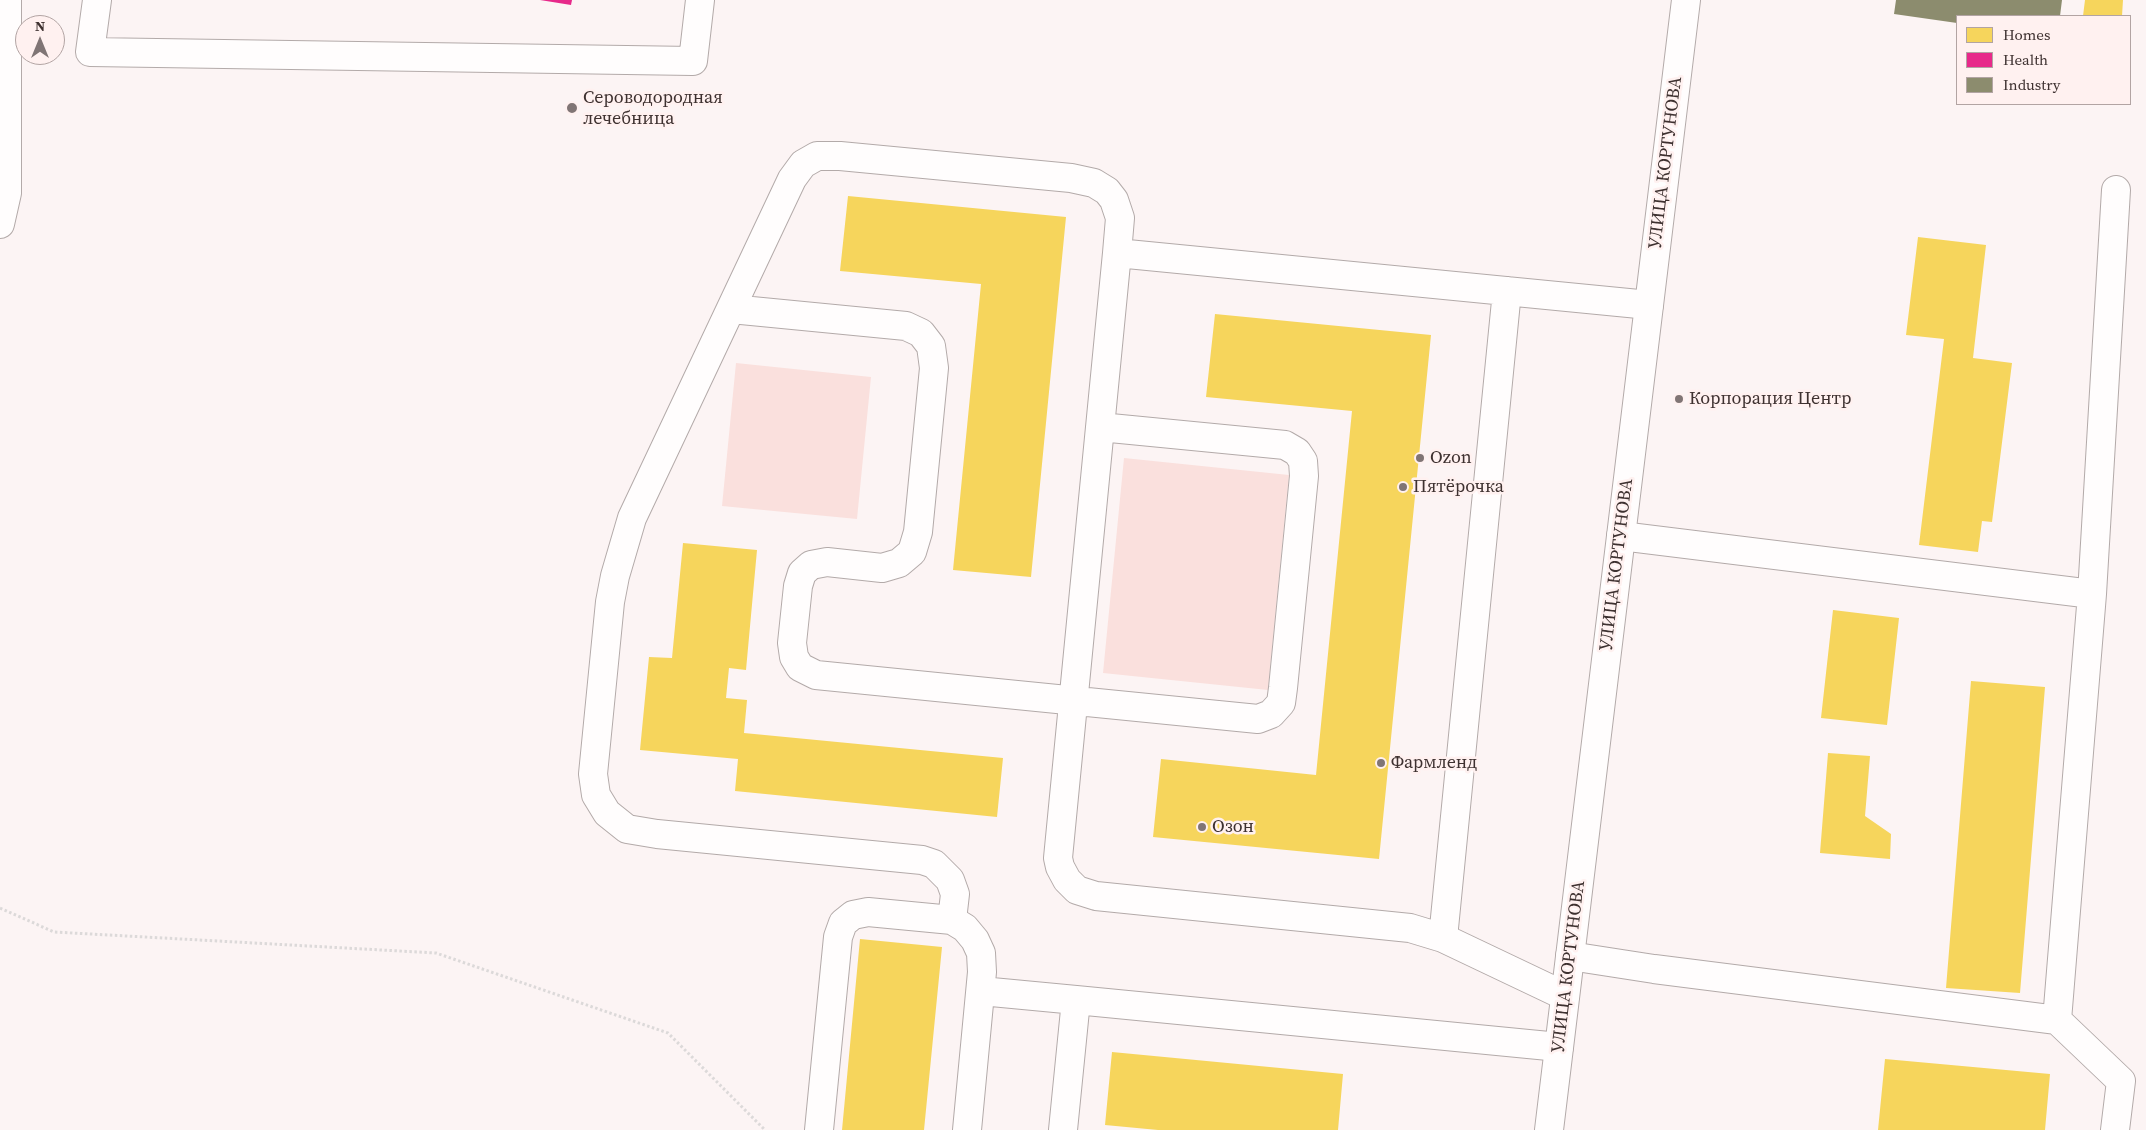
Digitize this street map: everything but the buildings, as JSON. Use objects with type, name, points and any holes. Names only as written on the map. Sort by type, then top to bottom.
[{"type":"main road","points":[[0,224],[7,193],[7,0]]},
{"type":"main road","points":[[97,0],[90,52],[693,61],[700,0]]},
{"type":"main road","name":"УЛИЦА КОРТУНОВА","points":[[1549,1130],[1686,0]]},
{"type":"main road","points":[[952,920],[955,894],[950,880],[934,864],[922,860],[657,834],[627,829],[607,813],[596,795],[593,774],[610,602],[623,546],[632,518],[792,179],[803,164],[817,156],[840,156],[1071,178],[1094,183],[1107,191],[1114,200],[1120,218],[1058,858],[1060,867],[1067,880],[1077,890],[1096,896],[1398,926],[1443,938],[1565,996]]},
{"type":"main road","points":[[2058,1020],[2092,594],[2116,190]]},
{"type":"main road","points":[[1117,253],[1649,305]]},
{"type":"main road","points":[[1443,938],[1507,291]]},
{"type":"main road","points":[[731,309],[906,326],[920,333],[931,346],[934,368],[918,532],[912,552],[899,563],[882,568],[827,562],[811,565],[802,573],[798,586],[792,643],[794,657],[800,667],[816,676],[1258,719],[1271,714],[1281,703],[1283,688],[1304,476],[1303,461],[1297,452],[1285,445],[1100,427]]},
{"type":"main road","points":[[1621,536],[2092,594]]},
{"type":"main road","points":[[819,1130],[838,936],[843,923],[853,915],[868,912],[952,920],[965,928],[975,940],[981,953],[981,990],[967,1130]]},
{"type":"main road","points":[[1570,956],[1654,969],[2058,1020],[2121,1081],[2115,1130]]},
{"type":"main road","points":[[981,990],[1559,1047]]},
{"type":"main road","points":[[1063,1130],[1076,1000]]},
{"type":"path","points":[[0,908],[54,932],[436,953],[668,1033],[766,1130]]},
{"type":"shaded area","points":[[736,363],[871,377],[857,519],[722,506]]},
{"type":"shaded area","points":[[1124,458],[1289,475],[1268,690],[1103,673]]},
{"type":"place","name":"Сероводородная лечебница","points":[[572,108]]},
{"type":"place","name":"Корпорация Центр","points":[[1679,399]]},
{"type":"place","name":"Ozon","points":[[1420,458]]},
{"type":"place","name":"Пятёрочка","points":[[1403,487]]},
{"type":"place","name":"Фармленд","points":[[1381,763]]},
{"type":"place","name":"Озон","points":[[1202,827]]}]
